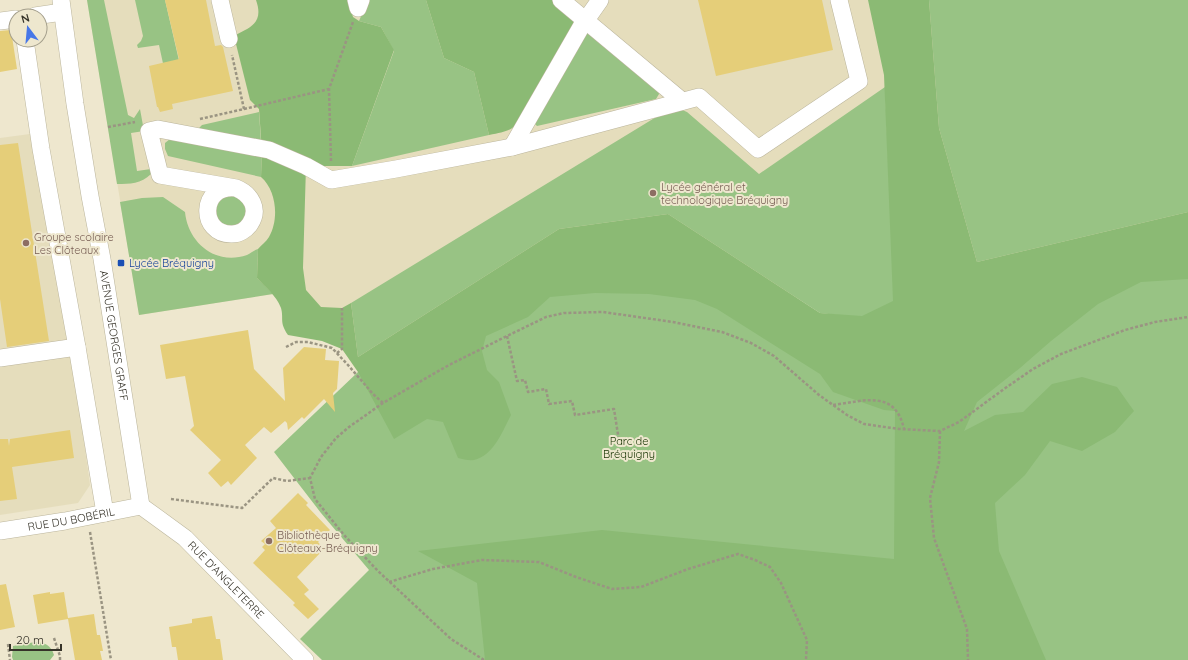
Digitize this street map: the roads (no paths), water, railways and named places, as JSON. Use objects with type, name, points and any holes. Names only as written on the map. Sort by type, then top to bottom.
[{"type":"street","points":[[220,0],[230,44]]},
{"type":"street","points":[[561,0],[682,101]]},
{"type":"street","points":[[512,147],[581,27],[600,0]]},
{"type":"street","points":[[236,188],[160,176],[150,130],[158,129],[269,150],[306,166],[331,180],[512,147],[699,97],[758,149],[859,81],[839,0]]},
{"type":"street","points":[[48,11],[62,6]]},
{"type":"street","name":"AVENUE GEORGES GRAFF","points":[[62,6],[86,173],[102,259],[141,506]]},
{"type":"street","points":[[26,48],[41,149],[105,513]]},
{"type":"street","points":[[0,358],[77,347]]},
{"type":"street","name":"RUE DU BOBÉRIL","points":[[0,531],[87,517],[141,506]]},
{"type":"street","name":"RUE D'ANGLETERRE","points":[[141,506],[184,538],[305,660]]},
{"type":"place","name":"Lycée général et technologique Bréquigny","points":[[653,193]]},
{"type":"place","name":"Groupe scolaire Les Clôteaux","points":[[26,243]]},
{"type":"place","name":"Lycée Bréquigny","points":[[121,263]]},
{"type":"place","name":"Bibliothèque Clôteaux-Bréquigny","points":[[269,541]]},
{"type":"park label","name":"Parc de Bréquigny","points":[[629,447]]}]
